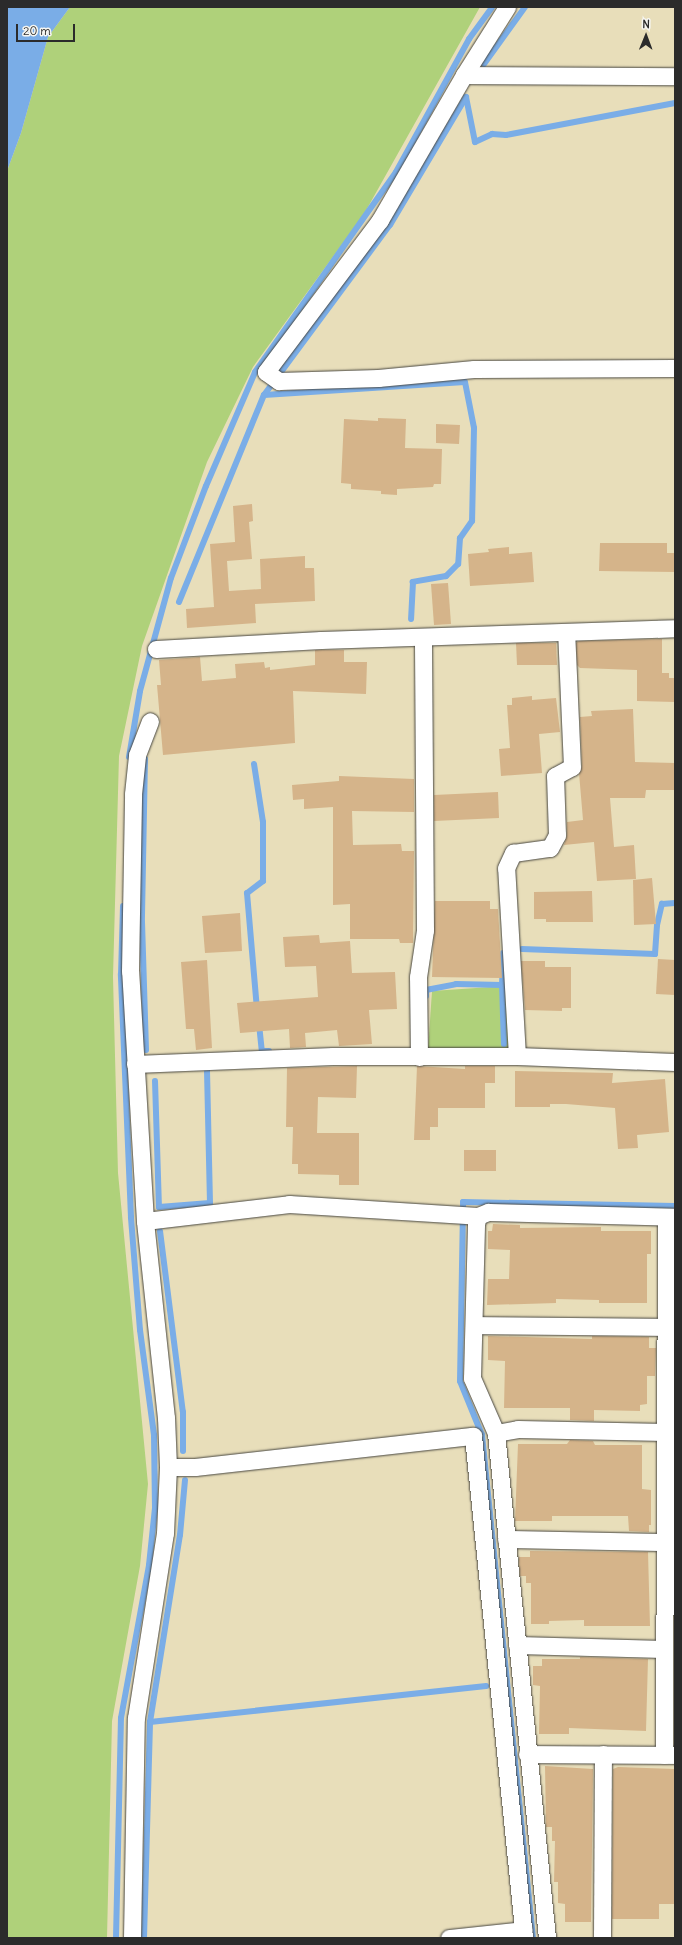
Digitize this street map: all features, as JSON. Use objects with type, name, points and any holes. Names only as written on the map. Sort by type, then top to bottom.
[{"type":"street","points":[[507,7],[464,75],[380,220],[273,376],[378,378],[474,369],[675,368]]},
{"type":"street","points":[[464,75],[675,76]]},
{"type":"street","points":[[156,649],[321,640],[423,638],[675,628]]},
{"type":"street","points":[[517,1056],[506,868],[513,853],[550,848],[557,835],[555,776],[572,767],[566,632]]},
{"type":"street","points":[[419,1057],[418,977],[426,930],[423,638]]},
{"type":"street","points":[[132,1938],[136,1718],[165,1533],[168,1467],[166,1418],[145,1221],[130,971],[133,794],[137,755],[150,721]]},
{"type":"street","points":[[135,1064],[333,1056],[517,1056],[675,1062]]},
{"type":"street","points":[[145,1221],[289,1204],[458,1213],[478,1216],[488,1212],[670,1217],[665,1327],[664,1542],[664,1649],[669,1755],[527,1754]]},
{"type":"street","points":[[478,1216],[472,1378],[496,1433],[527,1754],[547,1938]]},
{"type":"street","points":[[474,1325],[665,1327]]},
{"type":"street","points":[[496,1433],[518,1429],[665,1432]]},
{"type":"street","points":[[168,1467],[195,1467],[474,1436],[524,1934],[449,1938]]},
{"type":"street","points":[[506,1539],[664,1542]]},
{"type":"street","points":[[517,1645],[664,1649]]},
{"type":"street","points":[[602,1938],[603,1754]]},
{"type":"green space","points":[[70,7],[480,7],[364,214],[253,367],[207,462],[142,646],[119,756],[113,977],[118,1173],[148,1484],[140,1566],[112,1721],[107,1938],[7,1938],[7,171],[21,133],[48,37]]},
{"type":"green space","points":[[506,986],[509,1051],[428,1051],[432,991]]},
{"type":"water","points":[[7,7],[70,7],[48,37],[21,133],[7,171]]},
{"type":"building","points":[[378,418],[406,419],[405,448],[442,449],[441,484],[434,484],[433,487],[397,489],[397,495],[381,494],[381,491],[351,489],[351,484],[341,483],[344,419],[378,421]]},
{"type":"building","points":[[436,424],[460,425],[459,444],[436,443]]},
{"type":"building","points":[[252,504],[253,521],[249,522],[252,559],[227,561],[229,591],[261,589],[260,559],[305,556],[305,568],[314,568],[315,601],[255,604],[256,623],[187,628],[186,609],[214,607],[210,544],[235,542],[233,506]]},
{"type":"building","points":[[600,543],[667,543],[667,553],[675,553],[675,572],[599,571]]},
{"type":"building","points":[[509,547],[509,554],[532,552],[534,582],[470,586],[468,554],[489,552],[488,549]]},
{"type":"building","points":[[448,583],[451,624],[434,625],[431,584]]},
{"type":"building","points":[[662,639],[662,673],[669,673],[669,678],[675,678],[675,702],[637,701],[637,670],[580,668],[577,665],[576,643],[579,641]]},
{"type":"building","points":[[516,643],[556,643],[557,665],[517,665]]},
{"type":"building","points":[[315,650],[344,650],[344,662],[367,662],[366,694],[293,691],[295,743],[163,755],[157,685],[161,685],[159,660],[200,657],[202,681],[236,678],[235,664],[264,662],[265,668],[270,667],[270,670],[315,665]]},
{"type":"building","points":[[532,696],[532,700],[556,698],[560,732],[539,734],[542,773],[501,776],[499,749],[510,748],[507,705],[512,705],[512,698]]},
{"type":"building","points":[[633,709],[635,762],[675,763],[675,790],[646,790],[645,798],[610,798],[614,847],[634,845],[636,879],[597,881],[594,842],[564,845],[567,835],[567,822],[583,820],[579,773],[582,767],[580,717],[592,716],[591,711]]},
{"type":"building","points":[[339,776],[414,779],[414,812],[352,811],[353,845],[401,844],[402,851],[414,851],[413,943],[400,943],[399,939],[350,939],[350,904],[333,905],[333,807],[304,809],[304,799],[293,800],[292,785],[339,781]]},
{"type":"building","points":[[498,792],[499,818],[434,821],[434,795]]},
{"type":"building","points":[[652,878],[656,924],[634,925],[633,880]]},
{"type":"building","points":[[592,891],[593,922],[546,922],[546,919],[534,919],[534,892]]},
{"type":"building","points":[[435,901],[490,901],[490,909],[498,909],[502,978],[432,977]]},
{"type":"building","points":[[240,913],[242,951],[205,953],[202,916]]},
{"type":"building","points":[[319,935],[320,943],[350,941],[352,973],[395,972],[397,1009],[369,1010],[372,1044],[339,1046],[337,1030],[305,1033],[306,1047],[290,1048],[289,1029],[240,1033],[237,1003],[318,997],[316,966],[285,967],[283,937]]},
{"type":"building","points":[[658,959],[675,960],[675,995],[656,994]]},
{"type":"building","points":[[207,960],[212,1048],[196,1050],[194,1029],[186,1029],[181,962]]},
{"type":"building","points":[[521,961],[545,961],[545,967],[571,967],[571,1008],[562,1008],[562,1011],[525,1010]]},
{"type":"building","points":[[357,1066],[356,1098],[318,1097],[317,1133],[359,1133],[359,1185],[339,1185],[339,1175],[298,1174],[298,1164],[292,1164],[293,1127],[286,1127],[287,1068]]},
{"type":"building","points":[[417,1066],[465,1069],[465,1066],[495,1066],[495,1083],[485,1083],[485,1108],[438,1108],[438,1127],[430,1127],[430,1140],[414,1140]]},
{"type":"building","points":[[515,1071],[613,1073],[612,1083],[665,1079],[669,1132],[637,1135],[638,1148],[618,1149],[615,1108],[566,1104],[550,1104],[550,1107],[515,1107]]},
{"type":"building","points":[[464,1150],[496,1150],[496,1171],[464,1171]]},
{"type":"building","points":[[493,1224],[520,1225],[520,1228],[601,1227],[601,1231],[651,1231],[651,1254],[647,1254],[647,1303],[599,1303],[599,1300],[556,1299],[556,1303],[487,1305],[488,1279],[509,1279],[510,1250],[488,1249],[488,1231],[492,1231]]},
{"type":"building","points":[[488,1336],[592,1339],[592,1336],[649,1337],[649,1348],[656,1348],[655,1376],[647,1376],[647,1404],[640,1405],[640,1411],[594,1410],[594,1421],[570,1420],[570,1408],[504,1408],[505,1361],[488,1360]]},
{"type":"building","points":[[570,1440],[593,1441],[595,1445],[642,1445],[642,1489],[651,1490],[651,1525],[649,1525],[649,1532],[629,1531],[628,1516],[552,1516],[552,1521],[515,1521],[518,1444],[567,1444]]},
{"type":"building","points":[[530,1551],[648,1552],[650,1626],[584,1626],[584,1620],[549,1621],[549,1624],[531,1624],[531,1583],[526,1583],[526,1576],[520,1576],[519,1560],[519,1557],[530,1557]]},
{"type":"building","points":[[580,1657],[648,1659],[646,1731],[569,1728],[569,1734],[539,1734],[540,1686],[533,1685],[533,1666],[542,1666],[542,1659],[580,1659]]},
{"type":"building","points":[[545,1766],[593,1769],[591,1922],[565,1922],[565,1904],[558,1903],[558,1882],[554,1882],[555,1841],[552,1841],[552,1827],[546,1827]]},
{"type":"building","points":[[618,1767],[675,1769],[675,1904],[659,1904],[659,1919],[612,1919],[613,1769]]},
{"type":"waterway","points":[[129,757],[140,691],[171,578],[206,486],[255,372],[396,172],[469,39],[492,7]]},
{"type":"waterway","points":[[484,64],[525,7]]},
{"type":"waterway","points":[[466,97],[475,142],[492,134],[506,135],[675,103]]},
{"type":"waterway","points":[[179,602],[264,395],[390,225],[466,97]]},
{"type":"waterway","points":[[264,395],[465,382],[474,428],[472,521],[460,538],[458,564],[446,576],[413,582],[411,619]]},
{"type":"waterway","points":[[145,759],[142,922],[146,1050]]},
{"type":"waterway","points":[[254,764],[263,822],[263,881],[247,893],[257,1009]]},
{"type":"waterway","points":[[522,949],[655,954],[657,925],[662,904],[675,903]]},
{"type":"waterway","points":[[116,1938],[121,1718],[149,1565],[155,1508],[154,1435],[140,1330],[131,1217],[121,974],[123,906]]},
{"type":"waterway","points":[[426,996],[426,990],[456,984],[502,985],[503,953]]},
{"type":"waterway","points":[[502,985],[504,1044]]},
{"type":"waterway","points":[[259,1024],[262,1051],[269,1051]]},
{"type":"waterway","points":[[155,1081],[159,1207],[210,1203],[207,1067],[213,1067]]},
{"type":"waterway","points":[[533,1938],[482,1435],[460,1381],[463,1202],[675,1206]]},
{"type":"waterway","points":[[160,1231],[183,1412],[183,1451]]},
{"type":"waterway","points":[[144,1938],[150,1722],[180,1535],[185,1480]]},
{"type":"waterway","points":[[150,1722],[486,1686]]}]
